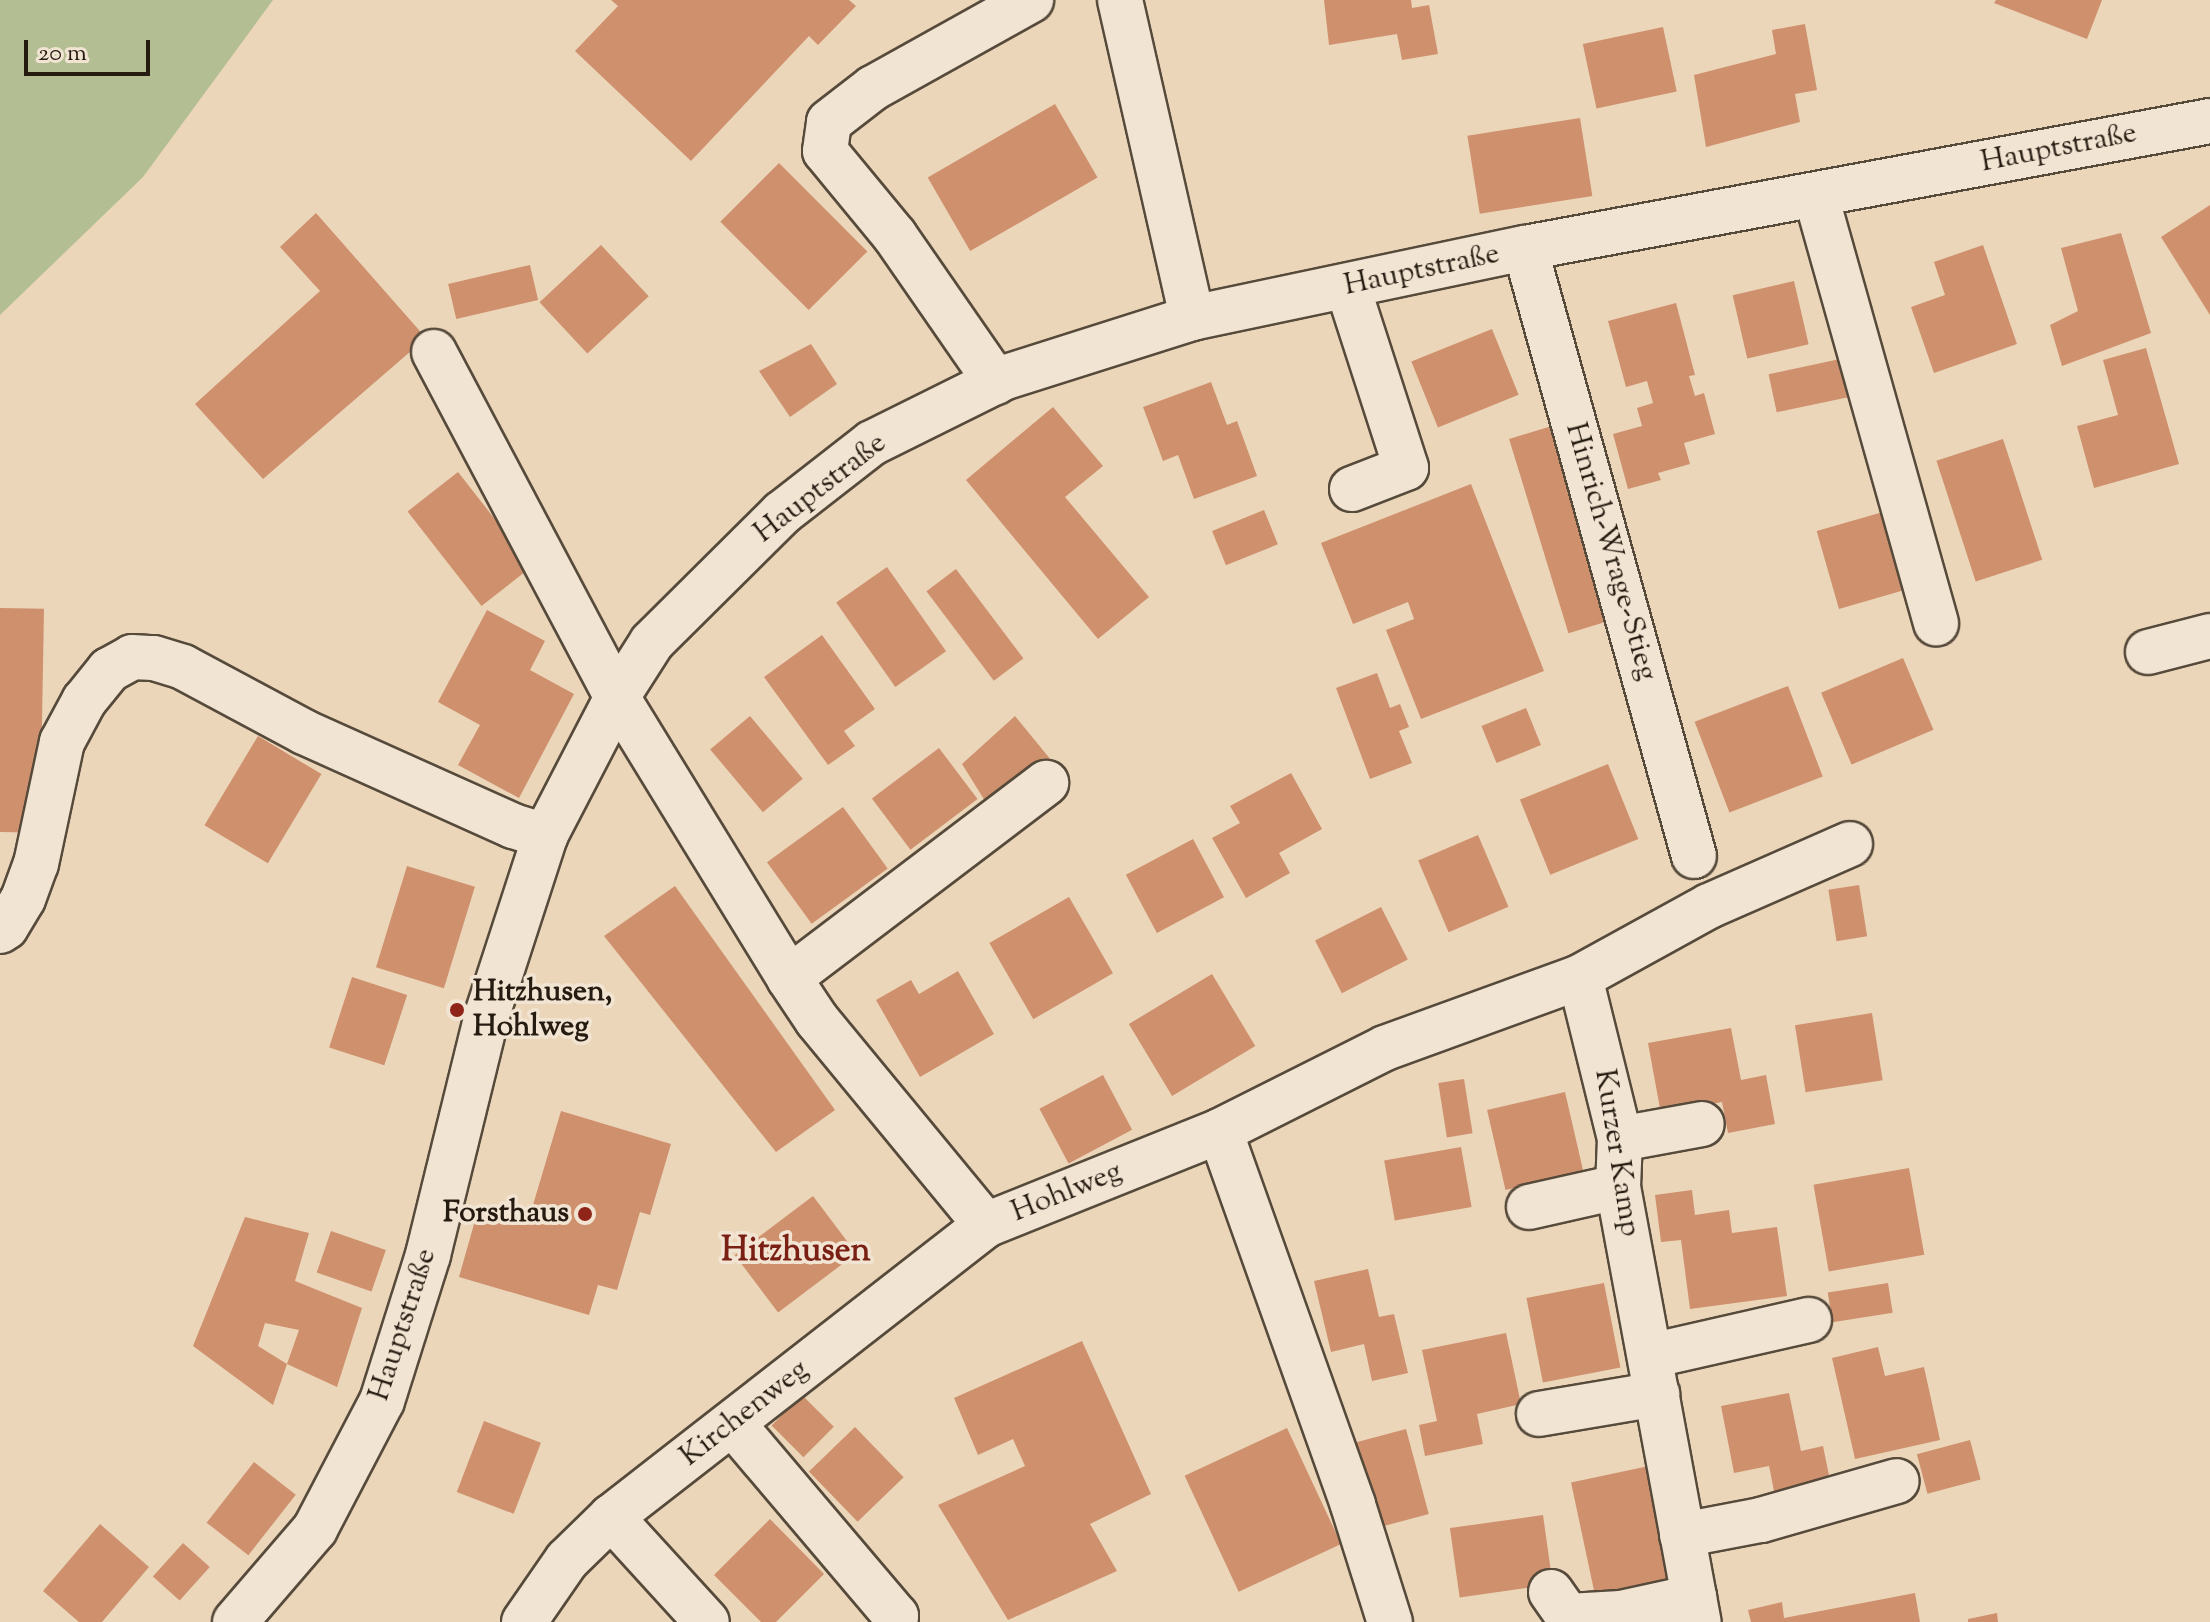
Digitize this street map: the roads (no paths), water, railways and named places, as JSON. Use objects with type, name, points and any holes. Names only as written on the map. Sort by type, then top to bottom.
[{"type":"street","points":[[996,382],[895,236],[825,151],[829,122],[873,88],[1031,0]]},
{"type":"street","points":[[1120,0],[1192,318]]},
{"type":"street","name":"Hauptstraße","points":[[235,1622],[315,1529],[382,1401],[428,1255],[486,1018],[545,836],[617,697],[652,642],[782,513],[872,443],[996,382],[1192,318],[1348,288],[1525,248],[2210,121]]},
{"type":"street","points":[[1816,196],[1936,623]]},
{"type":"street","name":"Hinrich-Wrage-Stieg","points":[[1525,248],[1694,856]]},
{"type":"street","points":[[1348,288],[1406,468],[1352,489]]},
{"type":"street","name":"Hohlweg","points":[[434,352],[617,697],[789,978],[817,1020],[986,1225],[1220,1131]]},
{"type":"street","points":[[2148,652],[2210,636]]},
{"type":"street","points":[[0,931],[6,927],[23,899],[36,864],[62,742],[84,701],[100,680],[109,670],[132,657],[154,658],[183,667],[304,732],[513,826],[545,836]]},
{"type":"street","points":[[789,978],[1046,783]]},
{"type":"street","points":[[1390,1622],[1353,1505],[1220,1131],[1385,1048],[1580,977],[1709,906],[1850,844]]},
{"type":"street","name":"Kurzer Kamp","points":[[1580,977],[1620,1139],[1618,1187],[1696,1609]]},
{"type":"street","points":[[1620,1139],[1702,1124]]},
{"type":"street","points":[[1529,1207],[1618,1187]]},
{"type":"street","name":"Kirchenweg","points":[[524,1622],[567,1560],[611,1517],[986,1225]]},
{"type":"street","points":[[1539,1414],[1809,1320]]},
{"type":"street","points":[[733,1424],[896,1616],[895,1622]]},
{"type":"street","points":[[1682,1535],[1761,1520],[1897,1481]]},
{"type":"street","points":[[611,1517],[707,1622]]},
{"type":"street","points":[[1551,1592],[1568,1616],[1696,1609]]},
{"type":"place","name":"Hitzhusen, Hohlweg","points":[[457,1010]]},
{"type":"place","name":"Forsthaus","points":[[585,1214]]},
{"type":"district","name":"Hitzhusen","points":[[796,1252]]}]
